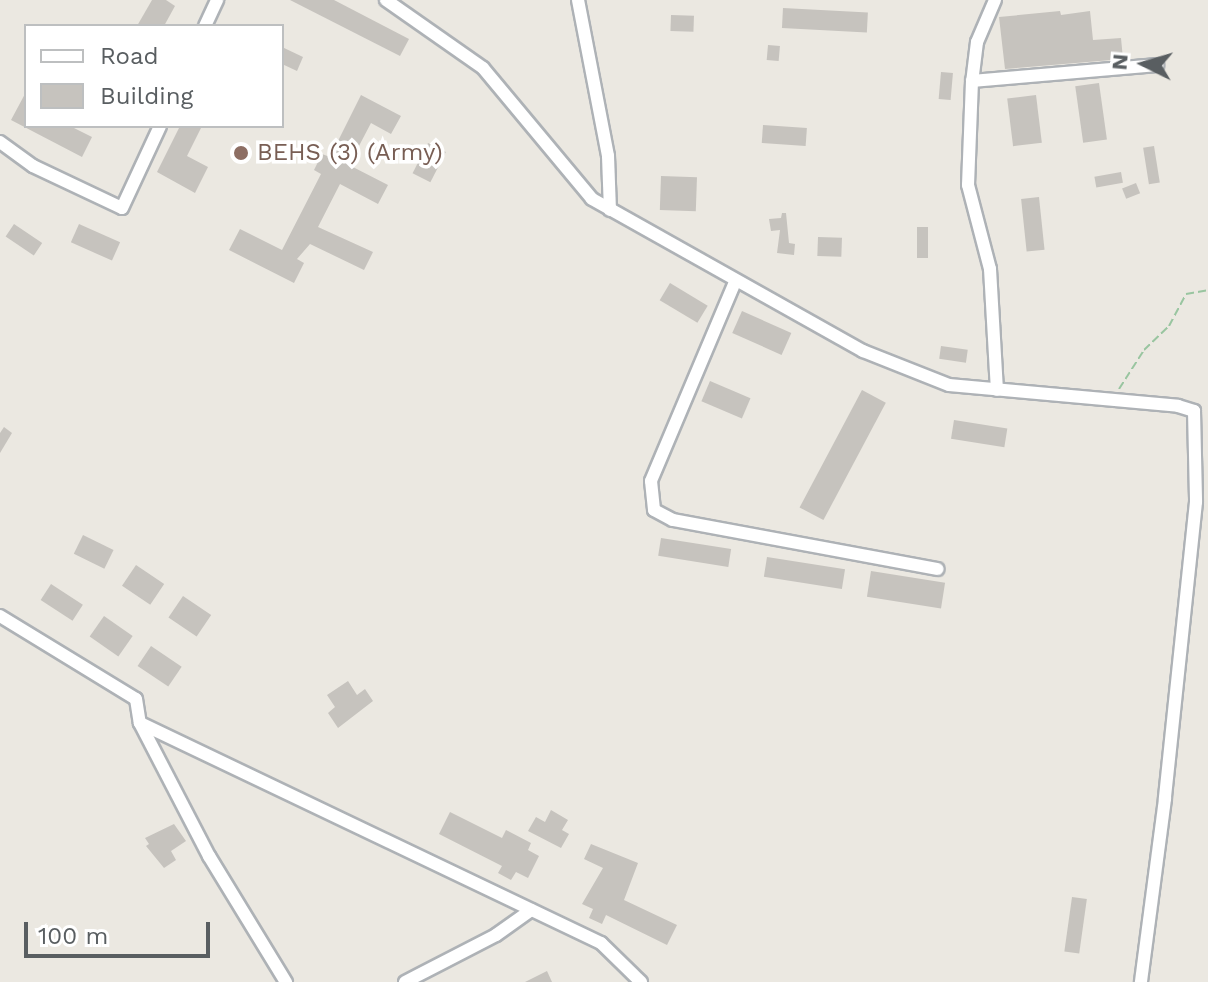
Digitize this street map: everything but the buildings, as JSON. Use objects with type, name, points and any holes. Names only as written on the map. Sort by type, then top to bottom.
[{"type":"street","points":[[206,24],[217,0]]},
{"type":"street","points":[[386,0],[483,68],[592,199],[735,282],[863,351],[949,385],[1178,406],[1208,412]]},
{"type":"street","points":[[578,0],[608,156],[610,210]]},
{"type":"street","points":[[995,0],[977,42],[972,81],[968,185],[990,269],[997,390]]},
{"type":"street","points":[[972,81],[1157,65]]},
{"type":"street","points":[[0,142],[33,166],[122,208],[159,128]]},
{"type":"street","points":[[735,282],[651,481],[654,510],[673,520],[937,569]]},
{"type":"street","points":[[1141,982],[1165,799],[1196,502],[1194,411]]},
{"type":"street","points":[[0,616],[136,699],[140,723],[209,856],[286,982]]},
{"type":"street","points":[[140,723],[601,943],[641,982]]},
{"type":"street","points":[[405,982],[496,935],[531,910]]},
{"type":"path","points":[[1112,400],[1144,350],[1169,326],[1186,294],[1208,290]]},
{"type":"place","name":"BEHS (3) (Army)","points":[[241,153]]}]
